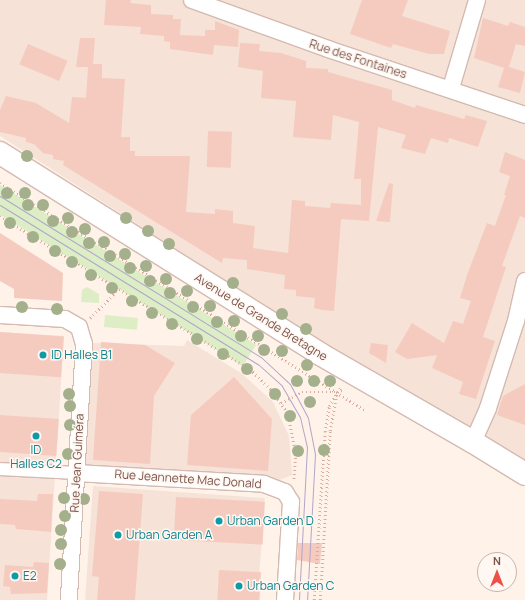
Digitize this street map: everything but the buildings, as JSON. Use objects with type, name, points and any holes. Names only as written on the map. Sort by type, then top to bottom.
[{"type":"main road","name":"Avenue de Grande Bretagne","points":[[0,154],[320,354],[473,442],[525,474]]},
{"type":"street","name":"Rue des Fontaines","points":[[192,0],[328,50],[451,88],[525,115]]},
{"type":"street","points":[[451,88],[477,0]]},
{"type":"street","points":[[473,442],[488,408],[516,321],[525,281]]},
{"type":"street","points":[[0,315],[65,319],[82,324]]},
{"type":"street","name":"Rue Jean Guiméra","points":[[68,600],[84,344],[82,324]]},
{"type":"street","points":[[0,469],[76,473]]},
{"type":"street","name":"Rue Jeannette Mac Donald","points":[[76,473],[264,484],[285,492],[291,502],[285,600]]},
{"type":"path","points":[[0,183],[365,410]]},
{"type":"path","points":[[0,216],[250,369],[272,389],[288,413],[293,431],[296,454],[294,484]]},
{"type":"path","points":[[82,324],[113,295],[117,287]]},
{"type":"path","points":[[281,403],[302,392],[337,392]]},
{"type":"path","points":[[314,600],[325,432],[328,406],[337,392]]},
{"type":"path","points":[[320,600],[330,431],[337,392]]},
{"type":"shaded area","points":[[0,0],[525,0],[525,473],[0,136]]},
{"type":"shaded area","points":[[0,332],[64,336],[47,600],[0,600]]},
{"type":"shaded area","points":[[187,340],[241,373],[273,402],[289,436],[292,475],[277,481],[84,468],[91,343],[184,346]]},
{"type":"shaded area","points":[[93,486],[265,498],[257,600],[85,600]]},
{"type":"green space","points":[[0,185],[256,345],[243,366],[0,214]]},
{"type":"green space","points":[[87,287],[99,294],[99,303],[81,302],[82,290]]},
{"type":"green space","points":[[105,315],[138,318],[137,330],[104,327]]},
{"type":"tram line","points":[[0,196],[262,358],[290,384],[308,418],[315,454],[307,600]]},
{"type":"tram line","points":[[0,205],[259,365],[282,386],[300,417],[307,447],[299,600]]},
{"type":"place","name":"ID Halles B1","points":[[43,355]]},
{"type":"place","name":"ID Halles C2","points":[[36,436]]},
{"type":"place","name":"Urban Garden D","points":[[219,521]]},
{"type":"place","name":"Urban Garden A","points":[[118,535]]},
{"type":"place","name":"E2","points":[[15,576]]},
{"type":"place","name":"Urban Garden C","points":[[239,586]]}]
